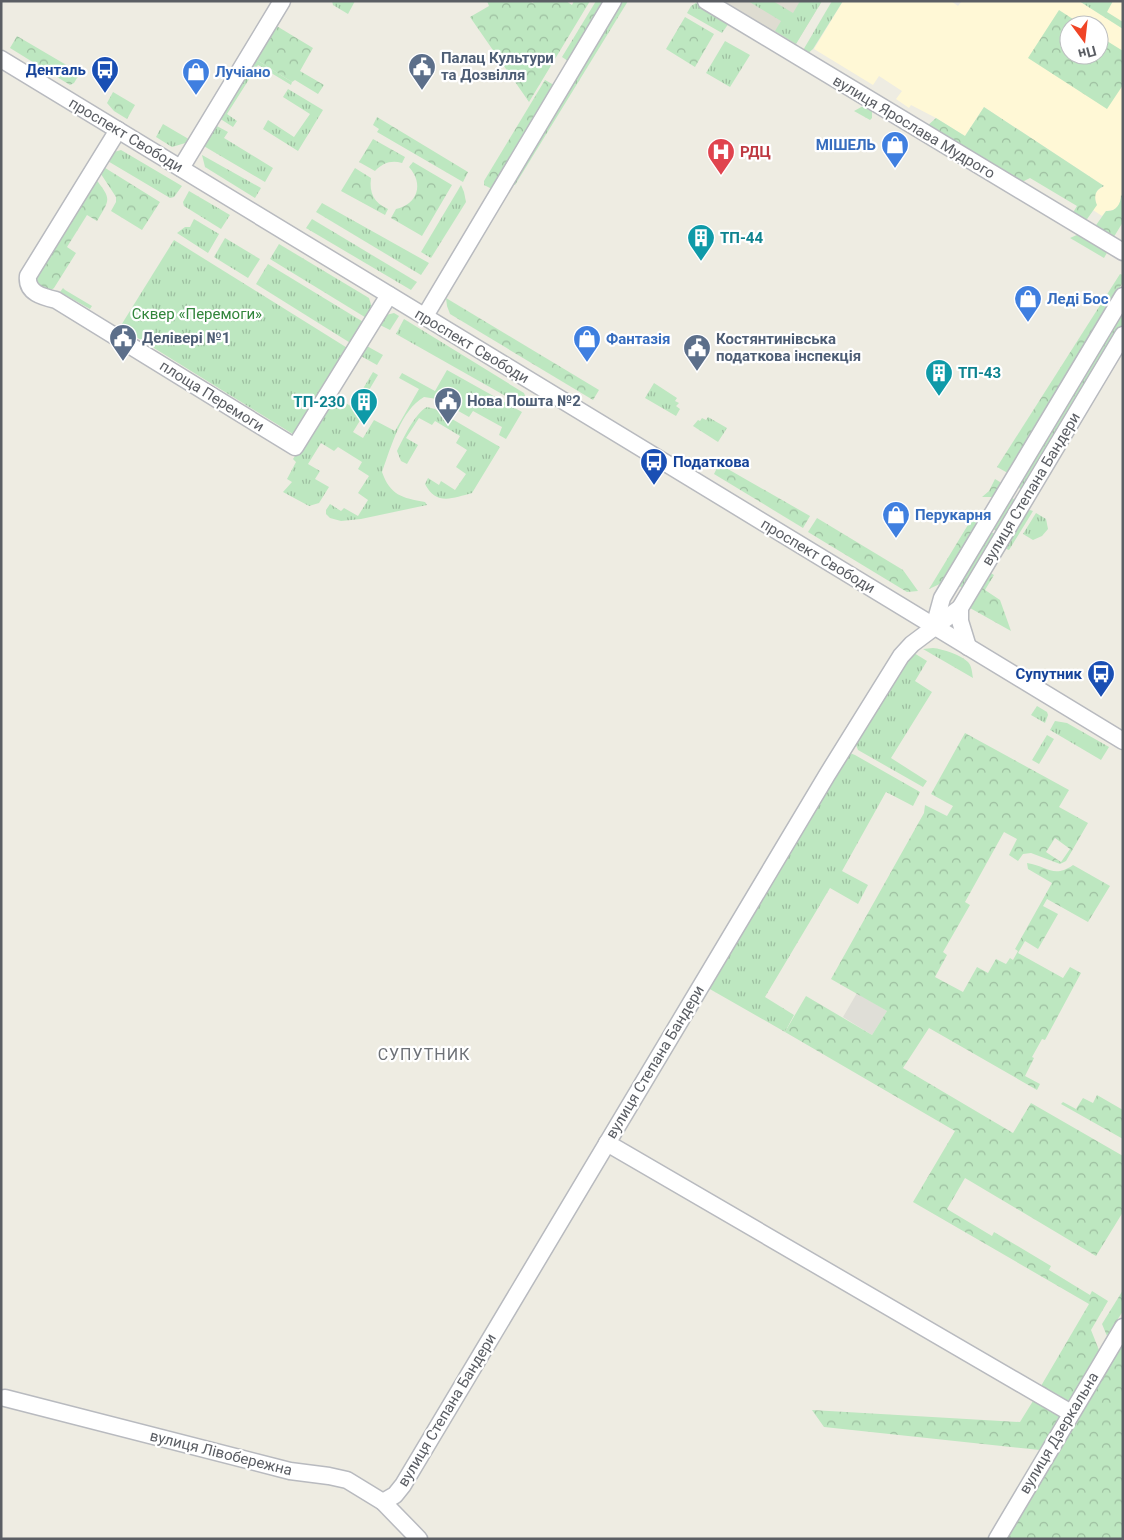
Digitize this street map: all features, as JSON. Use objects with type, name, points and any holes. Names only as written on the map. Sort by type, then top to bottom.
[{"type":"street","points":[[181,168],[282,1]]},
{"type":"street","points":[[424,316],[613,1]]},
{"type":"street","name":"вулиця Ярослава Мудрого","points":[[706,1],[1123,252]]},
{"type":"street","name":"проспект Свободи","points":[[1,59],[1123,741]]},
{"type":"street","name":"площа Перемоги","points":[[118,130],[28,276],[29,286],[36,294],[56,300],[295,447],[389,294]]},
{"type":"street","name":"вулиця Степана Бандери","points":[[934,627],[942,598],[1123,296]]},
{"type":"street","name":"вулиця Степана Бандери","points":[[383,1502],[395,1495],[403,1485],[827,775],[901,656],[912,644],[960,608],[1123,335]]},
{"type":"street","points":[[1008,488],[1012,493],[1025,499]]},
{"type":"street","points":[[906,610],[934,604],[942,598]]},
{"type":"street","points":[[960,608],[960,621],[968,647]]},
{"type":"street","points":[[607,1143],[1071,1413]]},
{"type":"street","name":"вулиця Дзеркальна","points":[[997,1539],[1123,1327]]},
{"type":"street","name":"вулиця Лівобережна","points":[[5,1398],[290,1471],[348,1480],[383,1502],[419,1539]]},
{"type":"shaded area","points":[[718,1],[822,1],[794,47]]},
{"type":"shaded area","points":[[843,1],[951,1],[958,6],[962,1],[1123,1],[1123,197],[1121,196],[1120,204],[1113,210],[1106,211],[1102,216],[1093,210],[1096,205],[1095,194],[1104,186],[984,107],[965,136],[936,118],[911,105],[909,108],[896,99],[902,91],[879,76],[873,85],[814,49]]},
{"type":"shaded area","points":[[857,993],[887,1011],[872,1035],[843,1017]]},
{"type":"green space","points":[[332,1],[355,1],[348,14],[333,5]]},
{"type":"green space","points":[[487,1],[529,1],[533,3],[534,1],[566,1],[572,5],[574,1],[590,1],[529,102],[470,17],[489,6]]},
{"type":"green space","points":[[596,1],[604,1],[568,61],[562,57]]},
{"type":"green space","points":[[622,1],[628,1],[515,185],[513,185]]},
{"type":"green space","points":[[748,1],[773,1],[793,13],[800,1],[822,1],[796,44],[775,31],[781,21]]},
{"type":"green space","points":[[832,1],[843,1],[813,49],[806,55],[802,52]]},
{"type":"green space","points":[[1079,1],[1113,1],[1107,12],[1123,22],[1123,29],[1109,20],[1109,15],[1101,15]]},
{"type":"green space","points":[[696,3],[729,23],[722,33],[687,13],[691,6]]},
{"type":"green space","points":[[1059,10],[1067,15],[1059,15],[1059,65],[1109,65],[1109,42],[1123,51],[1123,85],[1107,109],[1028,58]]},
{"type":"green space","points":[[685,17],[714,34],[695,67],[666,49]]},
{"type":"green space","points":[[275,25],[313,48],[300,71],[324,85],[318,94],[295,80],[292,82],[255,59]]},
{"type":"green space","points":[[17,36],[80,73],[74,83],[70,85],[10,48]]},
{"type":"green space","points":[[725,41],[750,55],[730,87],[706,73]]},
{"type":"green space","points":[[255,59],[292,82],[291,85],[258,65],[227,114],[237,121],[233,127],[219,118]]},
{"type":"green space","points":[[545,80],[554,85],[492,189],[484,185],[484,181]]},
{"type":"green space","points":[[288,89],[323,110],[298,151],[263,129],[268,120],[294,137],[310,114],[283,97]]},
{"type":"green space","points":[[113,92],[135,105],[127,119],[114,111],[107,103]]},
{"type":"green space","points":[[865,105],[872,109],[872,118],[870,120],[854,111]]},
{"type":"green space","points":[[984,107],[1104,186],[1096,193],[1097,205],[1085,222],[1072,214],[1077,206],[1030,178],[1020,183],[926,127],[936,118],[965,136]]},
{"type":"green space","points":[[377,117],[468,172],[463,182],[377,132],[379,129],[373,125]]},
{"type":"green space","points":[[163,124],[192,141],[172,147],[156,137]]},
{"type":"green space","points":[[215,125],[228,132],[224,138],[273,168],[265,182],[202,145]]},
{"type":"green space","points":[[373,139],[405,157],[402,163],[387,163],[375,171],[359,162]]},
{"type":"green space","points":[[121,150],[182,186],[174,197],[170,198],[106,160],[114,152]]},
{"type":"green space","points":[[202,155],[261,188],[255,198],[205,167]]},
{"type":"green space","points":[[413,162],[452,185],[422,236],[391,218],[396,209],[409,203],[414,198],[417,186],[414,173],[409,167]]},
{"type":"green space","points":[[102,166],[160,202],[142,230],[111,211],[116,202],[116,197],[99,171]]},
{"type":"green space","points":[[355,168],[371,178],[372,193],[376,201],[388,209],[385,215],[341,191]]},
{"type":"green space","points":[[95,178],[106,195],[107,203],[105,208],[97,221],[87,215],[67,247],[76,253],[54,288],[49,292],[38,289],[34,277]]},
{"type":"green space","points":[[461,185],[466,202],[431,258],[421,252]]},
{"type":"green space","points":[[189,191],[230,215],[221,229],[184,206],[183,202]]},
{"type":"green space","points":[[1121,195],[1123,197],[1123,222],[1112,240],[1094,228],[1106,211],[1117,207]]},
{"type":"green space","points":[[322,203],[429,263],[421,275],[316,212]]},
{"type":"green space","points":[[194,219],[219,234],[208,253],[177,233],[185,227],[190,227]]},
{"type":"green space","points":[[312,219],[417,282],[411,290],[306,228]]},
{"type":"green space","points":[[1079,234],[1108,251],[1104,258],[1070,238]]},
{"type":"green space","points":[[225,238],[260,259],[248,278],[214,257]]},
{"type":"green space","name":"Сквер «Перемоги»","points":[[174,240],[349,349],[296,436],[120,327]]},
{"type":"green space","points":[[279,244],[369,298],[373,311],[368,319],[270,259]]},
{"type":"green space","points":[[268,264],[365,323],[352,344],[256,284]]},
{"type":"green space","points":[[1120,274],[1123,275],[1123,282],[1009,472],[997,467]]},
{"type":"green space","points":[[63,288],[92,306],[90,309],[60,292]]},
{"type":"green space","points":[[446,298],[599,390],[593,400],[450,314]]},
{"type":"green space","points":[[394,313],[399,316],[390,330],[378,324],[382,316]]},
{"type":"green space","points":[[1123,313],[1123,325],[1024,488],[1020,489],[1018,485]]},
{"type":"green space","points":[[404,319],[524,393],[527,401],[525,407],[396,334]]},
{"type":"green space","points":[[365,345],[383,355],[377,365],[359,355]]},
{"type":"green space","points":[[447,370],[522,412],[506,439],[499,435],[502,427],[473,411],[469,417],[437,399],[424,397],[416,403],[398,430],[382,472],[393,491],[403,497],[425,502],[427,505],[361,519],[341,521],[330,518],[326,514],[326,510],[330,504],[341,511],[344,508],[358,516],[368,500],[358,493],[369,476],[358,469],[362,462],[338,447],[334,451],[321,443],[308,464],[320,471],[315,479],[329,487],[319,503],[309,506],[283,492],[292,482],[287,479],[296,462],[293,459],[334,396],[364,414],[353,432],[363,438],[374,420],[395,431],[419,389],[399,378],[402,373],[435,391]]},
{"type":"green space","points":[[373,372],[378,375],[369,390],[366,388],[360,398],[358,397]]},
{"type":"green space","points":[[654,383],[677,398],[675,401],[679,403],[676,406],[680,409],[676,416],[645,398]]},
{"type":"green space","points":[[427,407],[435,409],[500,447],[472,493],[446,499],[440,498],[429,491],[425,484],[428,478],[439,485],[441,481],[455,490],[466,474],[456,467],[467,450],[456,443],[460,436],[435,421],[432,425],[419,418],[406,438],[418,445],[407,464],[401,461],[397,451],[414,420]]},
{"type":"green space","points":[[708,417],[727,428],[718,442],[693,426],[698,420],[700,421],[702,418],[706,420]]},
{"type":"green space","points":[[719,464],[810,516],[803,528],[714,474]]},
{"type":"green space","points":[[995,479],[1000,482],[1001,486],[994,497],[982,497],[989,491]]},
{"type":"green space","points":[[1009,499],[1015,500],[998,532],[991,528]]},
{"type":"green space","points":[[1033,511],[1009,550],[1004,548],[1025,512]]},
{"type":"green space","points":[[1036,513],[1046,519],[1048,529],[1042,536],[1033,540],[1023,534]]},
{"type":"green space","points":[[974,515],[979,517],[980,521],[944,582],[929,589]]},
{"type":"green space","points":[[817,518],[903,570],[918,591],[907,592],[808,532]]},
{"type":"green space","points":[[989,531],[996,535],[964,589],[958,585]]},
{"type":"green space","points":[[989,572],[994,575],[985,590],[1000,600],[1011,631],[970,608]]},
{"type":"green space","points":[[933,648],[965,659],[970,665],[973,678],[923,649]]},
{"type":"green space","points":[[914,653],[927,661],[915,681],[932,692],[891,758],[927,781],[923,787],[858,750],[854,740],[906,658]]},
{"type":"green space","points":[[1037,706],[1047,712],[1048,715],[1045,723],[1031,715]]},
{"type":"green space","points":[[1055,721],[1067,723],[1109,747],[1101,760],[1050,730]]},
{"type":"green space","points":[[965,733],[1069,790],[1059,807],[1088,823],[1066,861],[1060,864],[1031,853],[1023,854],[1018,861],[1009,855],[1017,839],[1004,832],[965,902],[970,905],[943,952],[947,955],[935,977],[963,992],[977,967],[988,973],[996,959],[1006,964],[1010,958],[1013,960],[1018,951],[1015,949],[1052,883],[1028,869],[1027,863],[1055,871],[1066,869],[1073,865],[1110,886],[1088,922],[1047,899],[1043,906],[1058,914],[1038,949],[1025,941],[1018,953],[1063,978],[1070,967],[1081,973],[1045,1040],[1042,1039],[1032,1057],[1034,1058],[1025,1076],[1040,1084],[1037,1090],[929,1028],[903,1068],[1013,1133],[1031,1103],[1123,1156],[1123,1212],[1096,1256],[965,1178],[947,1209],[992,1236],[994,1232],[1051,1266],[1049,1270],[1090,1295],[1092,1291],[1108,1301],[1091,1330],[1099,1350],[1069,1402],[1041,1386],[1089,1304],[913,1202],[955,1131],[785,1032],[806,996],[872,1035],[887,1011],[831,979],[924,813],[925,805],[947,816],[953,806],[931,794]],"holes":[[[1055,838],[1070,849],[1061,862],[1046,852]]]},
{"type":"green space","points":[[1047,735],[1054,739],[1039,764],[1032,760]]},
{"type":"green space","points":[[847,752],[920,792],[913,806],[886,792],[842,871],[868,885],[858,904],[830,888],[765,997],[794,1015],[785,1032],[708,988]]},
{"type":"green space","points":[[1097,1095],[1123,1110],[1123,1139],[1061,1104],[1063,1102],[1076,1109],[1083,1098],[1093,1103]]},
{"type":"green space","points":[[1123,1290],[1123,1311],[1107,1336],[1102,1324]]},
{"type":"green space","points":[[1123,1344],[1123,1539],[1007,1539]]},
{"type":"green space","points":[[1033,1401],[1061,1417],[1040,1450],[824,1427],[812,1410],[1020,1422]]},
{"type":"place","name":"Палац Культури та Дозвілля","points":[[422,91]]},
{"type":"place","name":"Денталь","points":[[105,94]]},
{"type":"place","name":"Лучіано","points":[[196,96]]},
{"type":"place","name":"МІШЕЛЬ","points":[[895,169]]},
{"type":"place","name":"РДЦ","points":[[721,176]]},
{"type":"place","name":"ТП-44","points":[[701,262]]},
{"type":"place","name":"Леді Бос","points":[[1028,323]]},
{"type":"place","name":"Делівері №1","points":[[123,362]]},
{"type":"place","name":"Фантазія","points":[[587,363]]},
{"type":"place","name":"Костянтинівська податкова інспекція","points":[[697,372]]},
{"type":"place","name":"ТП-43","points":[[939,397]]},
{"type":"place","name":"Нова Пошта №2","points":[[448,425]]},
{"type":"place","name":"ТП-230","points":[[364,426]]},
{"type":"place","name":"Податкова","points":[[654,486]]},
{"type":"place","name":"Перукарня","points":[[896,539]]},
{"type":"place","name":"Супутник","points":[[1101,698]]},
{"type":"district","name":"СУПУТНИК","points":[[424,1054]]}]
